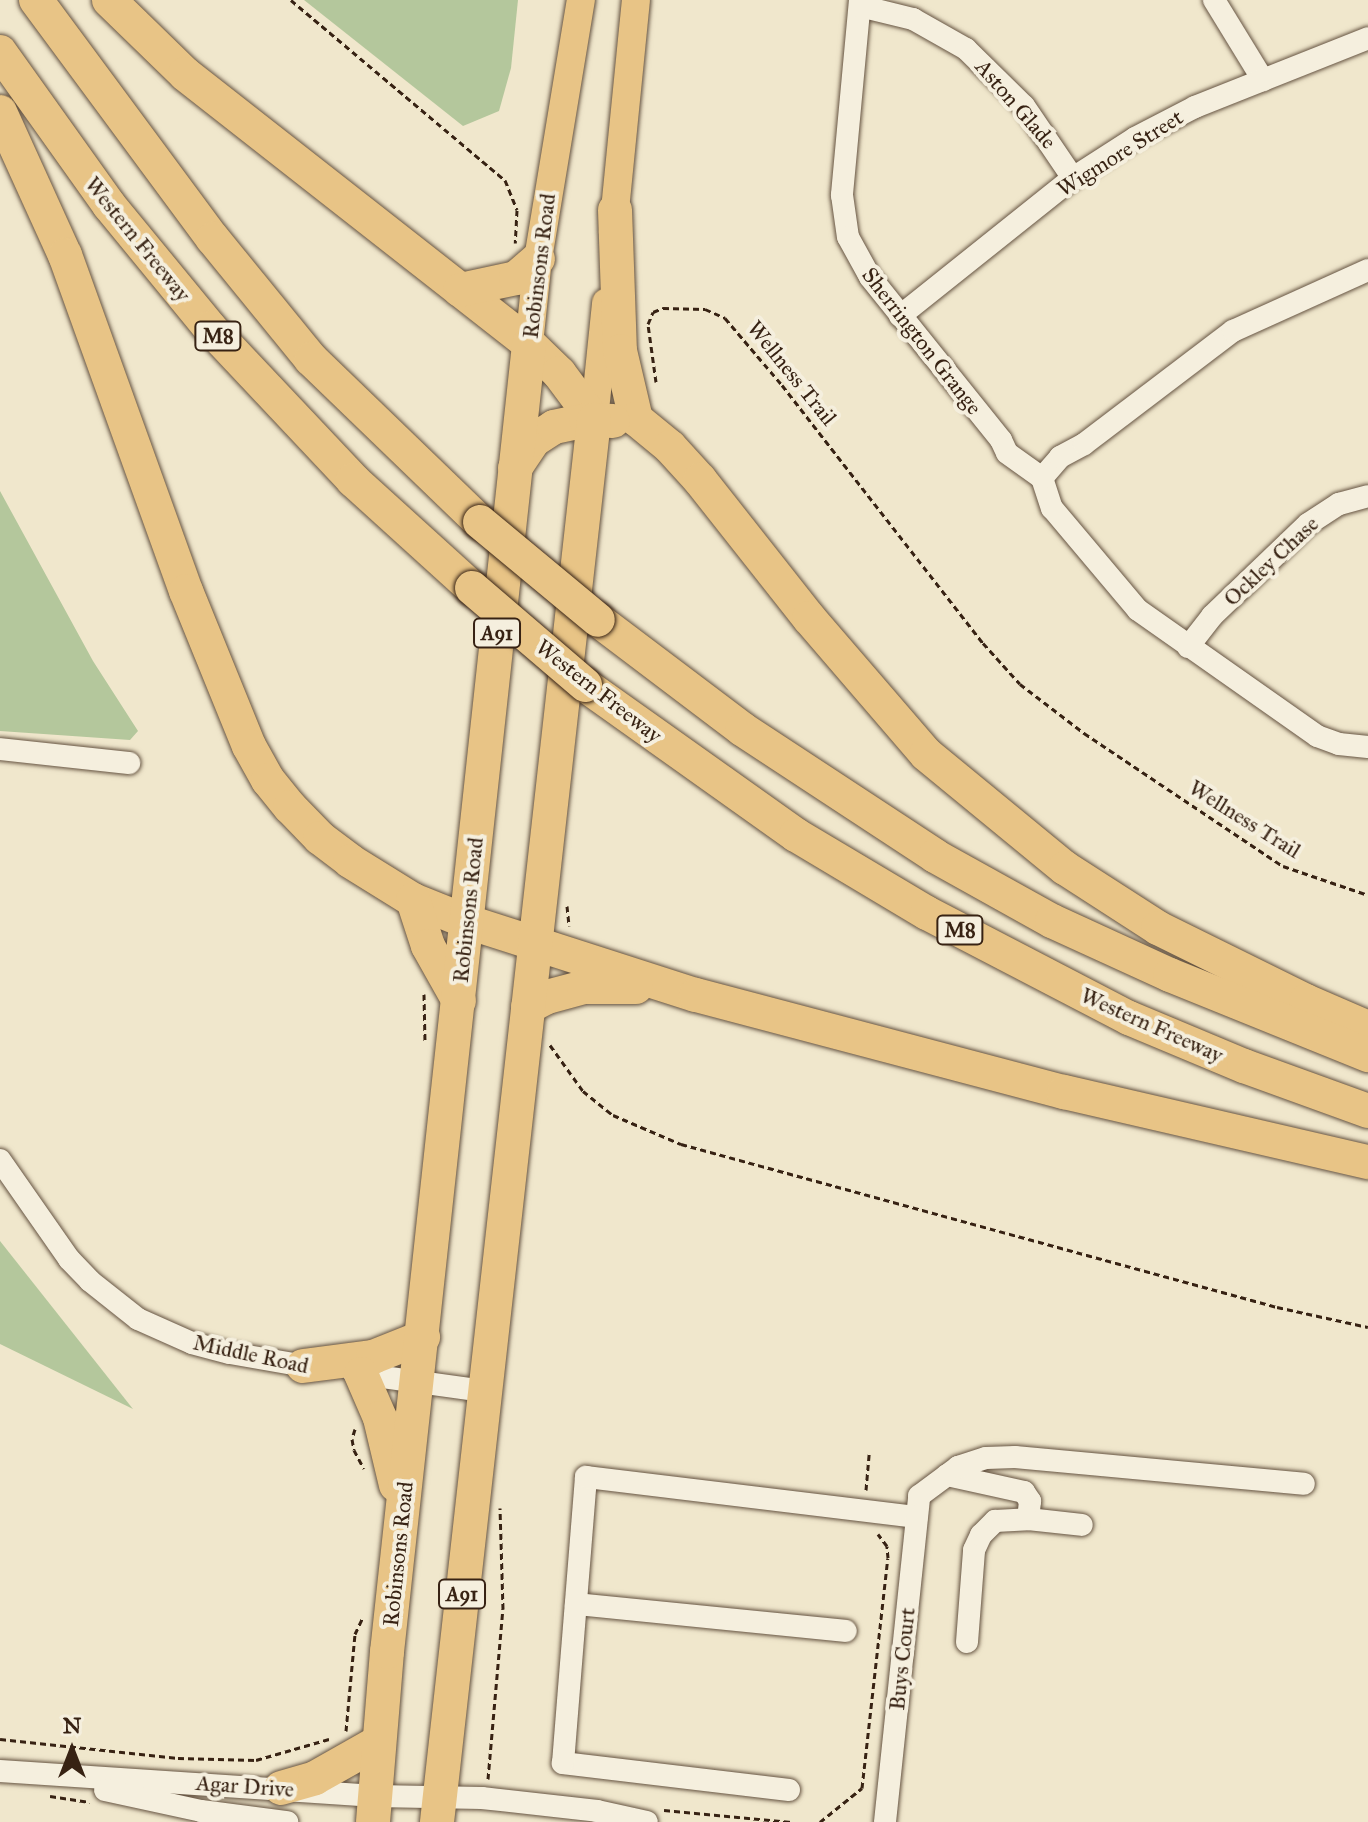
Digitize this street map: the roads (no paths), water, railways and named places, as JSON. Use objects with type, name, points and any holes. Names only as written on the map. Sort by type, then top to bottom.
[{"type":"highway","name":"M8","points":[[36,0],[213,239],[311,359],[480,522],[598,620],[742,729],[935,856],[1052,921],[1170,975],[1368,1055]]},
{"type":"highway","points":[[109,0],[185,74],[529,344],[559,373],[594,420]]},
{"type":"highway","name":"Western Freeway","points":[[0,52],[109,205],[210,328],[353,480],[585,685],[796,835],[927,913],[1129,1018],[1244,1066],[1368,1111]]},
{"type":"highway","points":[[0,112],[65,255],[191,604],[249,746],[268,780],[320,838],[413,900],[535,946],[696,995],[1064,1092],[1368,1162]]},
{"type":"highway","points":[[615,210],[618,328],[627,390],[636,419],[670,447],[700,480],[880,703],[926,754],[986,807],[1065,868],[1158,928],[1368,1028]]},
{"type":"highway","points":[[460,290],[516,278],[524,255]]},
{"type":"highway","name":"Robinsons Road","points":[[374,1809],[401,1521],[529,344]]},
{"type":"highway","points":[[515,468],[529,446],[546,432],[563,424],[594,420],[621,422],[651,434]]},
{"type":"highway","name":"A91","points":[[439,1810],[594,420]]},
{"type":"highway","points":[[413,900],[428,946],[459,1001]]},
{"type":"highway","points":[[528,1007],[547,997],[584,987],[635,987],[696,995]]},
{"type":"highway","points":[[303,1366],[373,1357],[423,1337]]},
{"type":"highway","points":[[361,1374],[378,1411],[393,1463],[401,1521]]},
{"type":"highway","points":[[281,1788],[315,1778],[379,1742]]},
{"type":"main road","name":"Robinsons Road","points":[[529,344],[524,255],[581,0]]},
{"type":"main road","name":"A91","points":[[594,420],[636,0]]},
{"type":"street","points":[[1214,0],[1263,80]]},
{"type":"street","name":"Aston Glade","points":[[860,3],[913,19],[966,49],[1024,106],[1073,178]]},
{"type":"street","name":"Sherrington Grange","points":[[860,3],[842,178],[842,208],[848,237],[861,264],[1001,440],[1014,461],[1048,473]]},
{"type":"street","name":"Wigmore Street","points":[[900,316],[1073,178],[1163,122],[1368,38]]},
{"type":"street","points":[[1367,275],[1233,331],[1084,444],[1067,466],[1048,473],[1052,508],[1138,610],[1317,736],[1339,744],[1368,747]]},
{"type":"street","name":"Ockley Chase","points":[[1188,647],[1212,616],[1308,524],[1339,504],[1368,496]]},
{"type":"street","points":[[0,749],[129,763]]},
{"type":"street","name":"Middle Road","points":[[0,1160],[69,1259],[90,1281],[138,1319],[192,1343],[303,1366],[484,1391]]},
{"type":"street","points":[[789,1790],[563,1763],[586,1477],[918,1506],[947,1475],[986,1458],[1015,1457],[1304,1484]]},
{"type":"street","points":[[947,1475],[1024,1492],[1030,1501],[1028,1519]]},
{"type":"street","name":"Buys Court","points":[[885,1822],[918,1506]]},
{"type":"street","points":[[967,1642],[974,1550],[981,1535],[995,1521],[1028,1519],[1082,1525]]},
{"type":"street","points":[[576,1604],[846,1631]]},
{"type":"street","name":"Agar Drive","points":[[0,1771],[50,1777],[281,1788],[374,1809],[439,1810],[482,1798],[597,1811],[647,1822]]},
{"type":"street","name":"Agar Drive","points":[[50,1777],[201,1811],[287,1822]]}]
